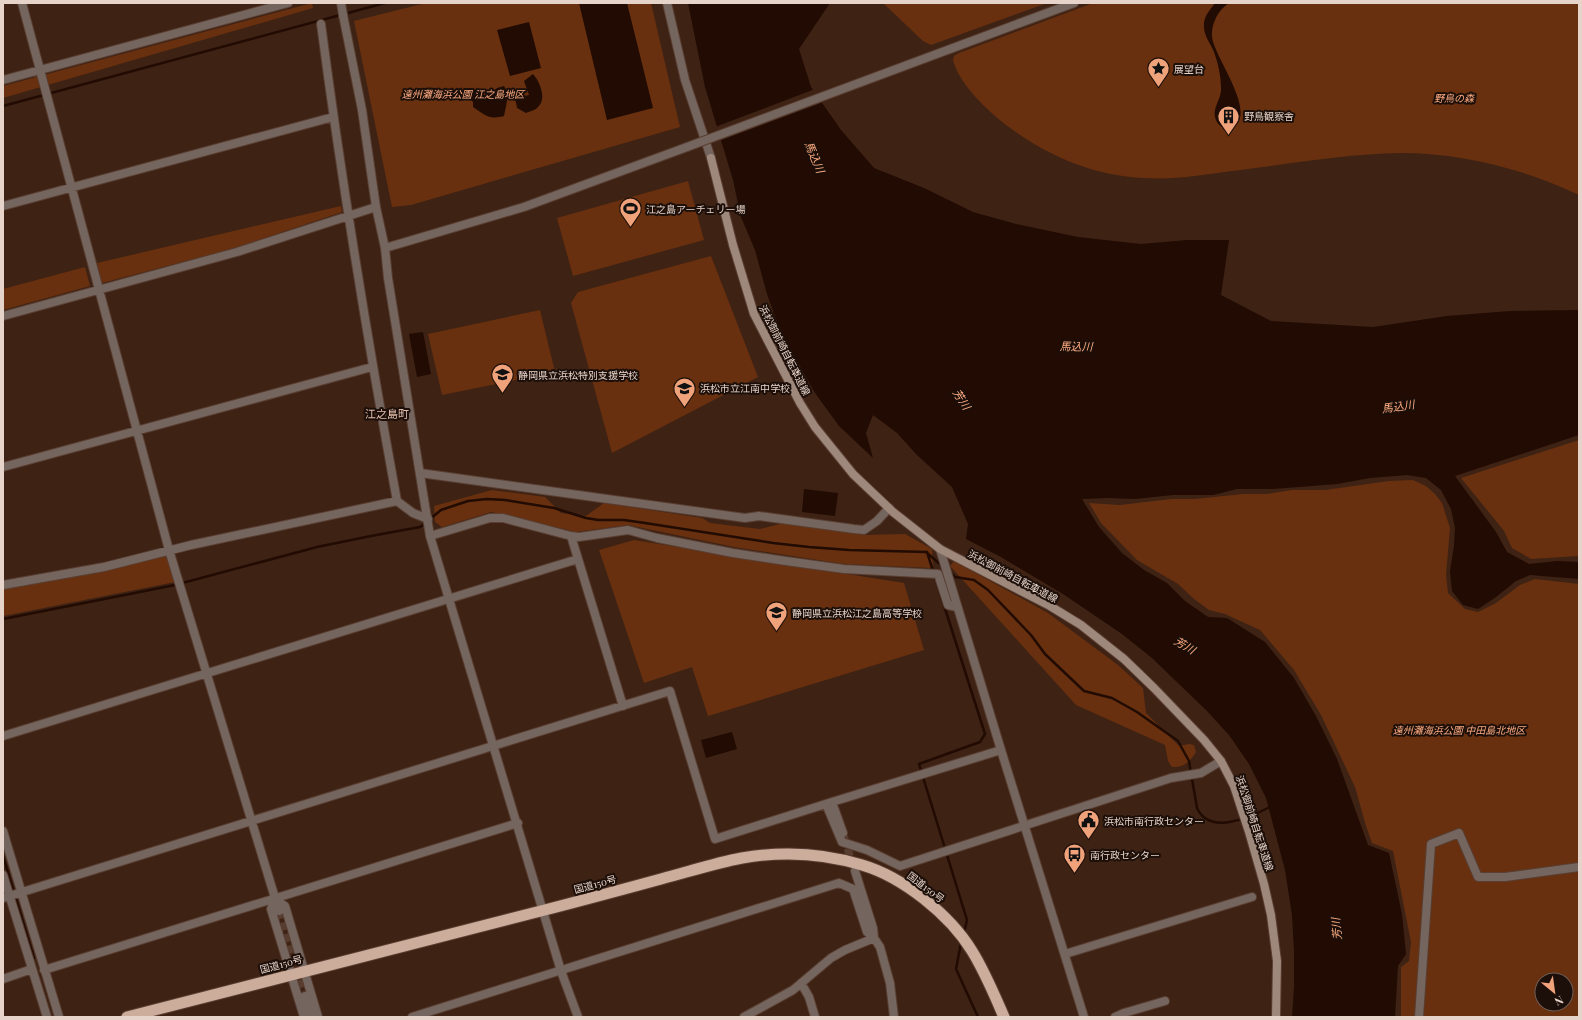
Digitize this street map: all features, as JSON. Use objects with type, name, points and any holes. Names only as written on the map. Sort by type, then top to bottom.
[{"type":"highway","name":"国道150号","points":[[127,1017],[741,858],[797,853],[823,856],[864,865],[890,877],[908,888],[940,913],[971,948],[983,969],[1004,1017]]},
{"type":"main road","name":"浜松御前崎自転車道線","points":[[711,158],[754,314],[790,385],[815,427],[835,453],[853,474],[889,508],[940,549],[1044,603],[1080,625],[1124,659],[1204,740],[1221,761],[1234,786],[1264,884],[1277,961],[1276,1017]]},
{"type":"street","points":[[22,3],[98,291],[138,431],[169,550],[251,821],[280,911]]},
{"type":"street","points":[[3,80],[41,73],[288,3]]},
{"type":"street","points":[[341,3],[362,110],[376,207],[385,248],[388,278],[430,536],[518,823],[561,971],[578,1017]]},
{"type":"street","points":[[667,3],[685,80],[711,158]]},
{"type":"street","points":[[385,248],[524,207],[1074,3]]},
{"type":"street","points":[[321,24],[333,117],[372,367],[397,501],[413,513],[428,519]]},
{"type":"street","points":[[3,206],[333,117]]},
{"type":"street","points":[[3,316],[237,252],[376,207]]},
{"type":"street","points":[[3,467],[372,367]]},
{"type":"street","points":[[420,473],[745,518],[759,516],[864,530],[889,508]]},
{"type":"street","points":[[3,585],[104,568],[169,550],[397,501]]},
{"type":"street","points":[[430,536],[490,518],[503,518],[579,537],[628,530],[658,538],[733,553],[844,570],[938,574],[948,605],[957,607]]},
{"type":"street","points":[[571,536],[623,706]]},
{"type":"street","points":[[940,549],[1084,1017]]},
{"type":"street","points":[[3,736],[578,559]]},
{"type":"street","points":[[6,897],[670,691],[715,839],[1001,750]]},
{"type":"street","points":[[829,803],[842,842],[867,850],[900,866],[1171,778],[1201,772],[1221,761]]},
{"type":"street","points":[[829,803],[844,837]]},
{"type":"street","points":[[44,970],[518,823]]},
{"type":"street","points":[[3,831],[59,1017]]},
{"type":"street","points":[[1419,1017],[1431,844],[1459,833],[1478,877],[1505,877],[1579,867]]},
{"type":"street","points":[[855,871],[873,928],[874,938]]},
{"type":"street","points":[[3,875],[6,897],[47,1017]]},
{"type":"street","points":[[412,1017],[839,883],[853,889],[867,932],[874,938],[880,948],[888,976],[894,1017]]},
{"type":"street","points":[[1065,954],[1252,897]]},
{"type":"street","points":[[275,899],[285,906],[318,1017]]},
{"type":"street","points":[[275,899],[271,909],[304,1017]]},
{"type":"street","points":[[744,1017],[793,990],[831,958],[845,950],[874,938]]},
{"type":"street","points":[[3,978],[32,970]]},
{"type":"street","points":[[801,983],[809,998],[815,1017]]},
{"type":"street","points":[[305,996],[311,1017]]},
{"type":"street","points":[[1115,1017],[1124,1012],[1165,1001]]},
{"type":"green space","points":[[312,3],[313,8],[3,98],[3,86]]},
{"type":"green space","name":"遠州灘海浜公園 江之島地区","points":[[426,3],[651,3],[680,127],[411,205],[392,207],[354,21]]},
{"type":"green space","points":[[883,3],[1047,3],[931,45],[923,41]]},
{"type":"green space","name":"野鳥の森","points":[[1093,3],[1579,3],[1579,195],[1537,177],[1515,170],[1470,159],[1424,154],[1401,153],[1359,155],[1177,178],[1144,178],[1125,176],[1107,173],[1071,162],[1037,146],[999,119],[982,104],[967,87],[956,69],[953,60],[954,56],[959,53]]},
{"type":"green space","name":"江之島アーチェリー場","points":[[688,181],[704,240],[573,276],[557,218]]},
{"type":"green space","points":[[341,206],[342,212],[235,248],[102,283],[97,263]]},
{"type":"green space","points":[[711,256],[758,377],[612,453],[571,303],[578,292]]},
{"type":"green space","points":[[85,267],[90,286],[3,310],[3,289]]},
{"type":"green space","points":[[540,310],[555,372],[442,395],[428,334]]},
{"type":"green space","points":[[1579,440],[1579,556],[1531,559],[1512,548],[1504,531],[1461,478]]},
{"type":"green space","name":"遠州灘海浜公園 中田島北地区","points":[[1413,480],[1426,486],[1442,503],[1450,528],[1446,575],[1448,593],[1465,609],[1478,612],[1496,603],[1520,585],[1535,579],[1579,584],[1579,1017],[1401,1017],[1401,967],[1409,961],[1411,942],[1393,851],[1372,843],[1355,787],[1321,715],[1294,670],[1260,630],[1225,614],[1209,610],[1194,599],[1178,584],[1137,560],[1101,523],[1089,503],[1120,505],[1171,499],[1195,499],[1243,494],[1267,494],[1292,490],[1325,490],[1389,481]]},
{"type":"green space","points":[[492,490],[545,497],[561,513],[586,516],[604,503],[702,518],[710,523],[760,529],[784,523],[864,535],[905,534],[932,549],[933,568],[844,564],[734,547],[628,525],[576,532],[491,512],[442,527],[435,522],[434,506]]},
{"type":"green space","points":[[634,540],[904,583],[924,650],[708,716],[692,667],[644,683],[599,550]]},
{"type":"green space","points":[[162,556],[167,557],[175,582],[3,616],[3,587]]},
{"type":"green space","points":[[954,561],[1048,613],[1118,665],[1143,688],[1146,713],[1179,746],[1189,744],[1194,745],[1196,752],[1191,759],[1186,764],[1172,767],[1168,761],[1165,745],[1076,705],[950,566]]},
{"type":"water","points":[[579,3],[627,3],[653,108],[607,120]]},
{"type":"water","points":[[688,3],[830,3],[799,49],[811,87],[841,130],[874,168],[924,188],[973,212],[1016,224],[1078,237],[1141,244],[1187,240],[1229,240],[1221,295],[1271,321],[1373,327],[1447,316],[1510,311],[1579,310],[1579,435],[1455,476],[1496,532],[1507,552],[1529,564],[1557,561],[1579,562],[1579,579],[1530,575],[1516,581],[1478,609],[1463,605],[1452,591],[1450,571],[1455,528],[1451,509],[1441,490],[1426,478],[1407,475],[1370,478],[1337,484],[1273,489],[1237,489],[1213,495],[1173,495],[1135,499],[1082,499],[1099,527],[1122,553],[1144,570],[1167,583],[1185,601],[1208,617],[1227,618],[1265,642],[1294,678],[1316,716],[1337,759],[1368,845],[1389,853],[1402,914],[1406,954],[1398,966],[1395,1017],[1292,1017],[1294,951],[1292,915],[1285,870],[1266,798],[1249,764],[1229,735],[1207,711],[1152,658],[1122,634],[1063,594],[1001,557],[966,539],[968,524],[952,487],[917,455],[897,433],[873,415],[866,433],[873,458],[839,426],[815,393],[781,333],[767,294],[755,250],[741,217],[733,180],[705,87]]},
{"type":"water","points":[[1215,3],[1229,3],[1222,9],[1214,22],[1212,37],[1214,46],[1232,82],[1240,107],[1240,117],[1236,125],[1230,128],[1222,127],[1216,120],[1215,111],[1221,92],[1219,70],[1213,49],[1204,30],[1206,17]]},
{"type":"water","points":[[529,22],[541,68],[510,76],[497,30]]},
{"type":"water","points":[[533,74],[542,90],[542,100],[541,104],[537,108],[526,113],[517,108],[515,98],[529,95],[524,81]]},
{"type":"water","points":[[504,86],[507,97],[504,116],[491,117],[473,107],[473,102],[469,98],[474,89],[487,97],[497,88]]},
{"type":"water","points":[[423,332],[431,374],[417,377],[409,334]]},
{"type":"water","points":[[804,489],[838,493],[835,516],[802,512]]},
{"type":"water","points":[[732,732],[737,749],[706,758],[701,740]]},
{"type":"pier","points":[[815,89],[824,102],[719,141],[715,127]]},
{"type":"waterway","points":[[3,106],[385,3]]},
{"type":"waterway","points":[[430,519],[441,510],[468,501],[487,499],[505,500],[554,508],[586,518],[598,520],[624,520],[773,543],[849,550],[926,552],[942,566]]},
{"type":"waterway","points":[[3,619],[175,585],[317,547],[420,527],[426,523]]},
{"type":"waterway","points":[[927,552],[985,734],[980,742],[919,764],[967,920],[964,933]]},
{"type":"waterway","points":[[951,573],[955,577],[974,580],[988,590],[1031,635],[1045,654],[1084,691],[1112,698],[1137,712],[1178,741],[1189,761],[1197,808],[1203,816],[1211,821],[1221,823],[1231,822],[1270,807]]},
{"type":"waterway","points":[[3,856],[34,958]]},
{"type":"waterway","points":[[961,943],[956,969],[978,1017]]},
{"type":"tunnel","points":[[844,837],[853,866]]},
{"type":"tunnel","points":[[279,911],[305,996]]},
{"type":"place","name":"展望台","points":[[1158,88]]},
{"type":"place","name":"野鳥観察舎","points":[[1229,136]]},
{"type":"place","name":"江之島アーチェリー場","points":[[630,228]]},
{"type":"place","name":"静岡県立浜松特別支援学校","points":[[502,394]]},
{"type":"place","name":"浜松市立江南中学校","points":[[685,408]]},
{"type":"place","name":"静岡県立浜松江之島高等学校","points":[[777,632]]},
{"type":"place","name":"浜松市南行政センター","points":[[1089,840]]},
{"type":"place","name":"南行政センター","points":[[1075,874]]},
{"type":"district","name":"江之島町","points":[[387,413]]},
{"type":"water label","name":"馬込川","points":[[815,157]]},
{"type":"water label","name":"馬込川","points":[[1076,346]]},
{"type":"water label","name":"芳川","points":[[962,399]]},
{"type":"water label","name":"馬込川","points":[[1398,406]]},
{"type":"water label","name":"芳川","points":[[1185,645]]},
{"type":"water label","name":"芳川","points":[[1336,929]]}]
